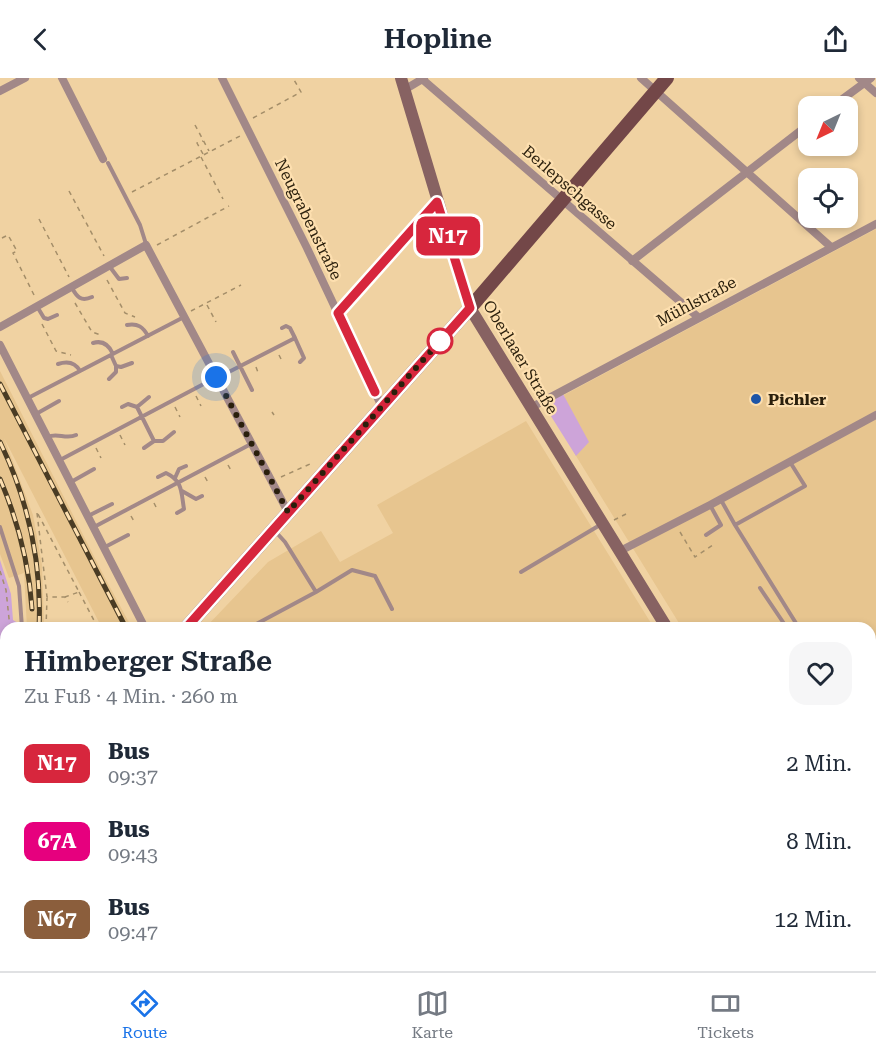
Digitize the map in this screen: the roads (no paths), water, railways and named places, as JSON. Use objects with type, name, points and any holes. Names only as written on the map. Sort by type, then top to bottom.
[{"type":"main road","points":[[191,622],[470,308],[668,78]]},
{"type":"main road","name":"Oberlaaer Straße","points":[[403,84],[470,308],[531,407],[608,522],[620,551],[663,622]]},
{"type":"street","points":[[0,91],[25,78]]},
{"type":"street","points":[[62,78],[105,161]]},
{"type":"street","name":"Neugrabenstraße","points":[[222,78],[382,407]]},
{"type":"street","points":[[641,78],[831,247]]},
{"type":"street","points":[[403,84],[423,79]]},
{"type":"street","name":"Berlepschgasse","points":[[423,79],[698,317]]},
{"type":"street","points":[[845,96],[865,80],[876,93]]},
{"type":"street","points":[[632,261],[798,133]]},
{"type":"street","points":[[338,313],[437,202]]},
{"type":"street","name":"Mühlstraße","points":[[531,407],[876,224]]},
{"type":"street","points":[[0,327],[146,245],[187,314],[217,378],[288,512]]},
{"type":"street","points":[[0,345],[142,622]]},
{"type":"street","points":[[620,551],[876,415]]},
{"type":"lane","points":[[105,161],[140,225],[146,245]]},
{"type":"lane","points":[[110,265],[119,279],[127,278]]},
{"type":"lane","points":[[73,286],[83,300],[92,297]]},
{"type":"lane","points":[[38,305],[44,318],[48,319],[57,315]]},
{"type":"lane","points":[[27,398],[187,314]]},
{"type":"lane","points":[[127,325],[137,324],[145,330],[148,336]]},
{"type":"lane","points":[[282,328],[290,327],[304,358],[300,363]]},
{"type":"lane","points":[[59,460],[192,389],[295,338]]},
{"type":"lane","points":[[93,343],[100,342],[110,347],[116,372],[109,379]]},
{"type":"lane","points":[[232,352],[252,390]]},
{"type":"lane","points":[[58,364],[69,362],[82,370]]},
{"type":"lane","points":[[116,366],[121,367],[132,363]]},
{"type":"lane","points":[[137,407],[149,397]]},
{"type":"lane","points":[[35,414],[59,401]]},
{"type":"lane","points":[[122,407],[128,404],[137,407],[154,441]]},
{"type":"lane","points":[[144,448],[154,441],[163,441],[174,432]]},
{"type":"lane","points":[[48,438],[53,435],[65,438],[76,435]]},
{"type":"lane","points":[[93,527],[177,480],[251,444]]},
{"type":"lane","points":[[735,525],[805,486],[789,462]]},
{"type":"lane","points":[[177,480],[179,469],[186,466]]},
{"type":"lane","points":[[70,482],[94,469]]},
{"type":"lane","points":[[158,477],[166,473],[177,480],[182,491],[184,509],[177,513]]},
{"type":"lane","points":[[182,491],[196,500],[202,496]]},
{"type":"lane","points":[[720,499],[795,622]]},
{"type":"lane","points":[[88,517],[111,504]]},
{"type":"lane","points":[[706,535],[721,525],[710,505]]},
{"type":"lane","points":[[521,572],[608,522]]},
{"type":"lane","points":[[0,527],[19,586],[22,622]]},
{"type":"lane","points":[[273,528],[285,542],[315,592]]},
{"type":"lane","points":[[104,548],[128,535]]},
{"type":"lane","points":[[260,622],[352,570],[375,576],[392,609]]},
{"type":"lane","points":[[760,588],[782,622]]},
{"type":"railway","points":[[0,384],[123,622]]},
{"type":"railway","points":[[0,442],[18,486],[31,532],[38,580],[39,622]]},
{"type":"railway","points":[[0,479],[22,543],[32,609]]},
{"type":"place","name":"Pichler","points":[[756,399]]}]
